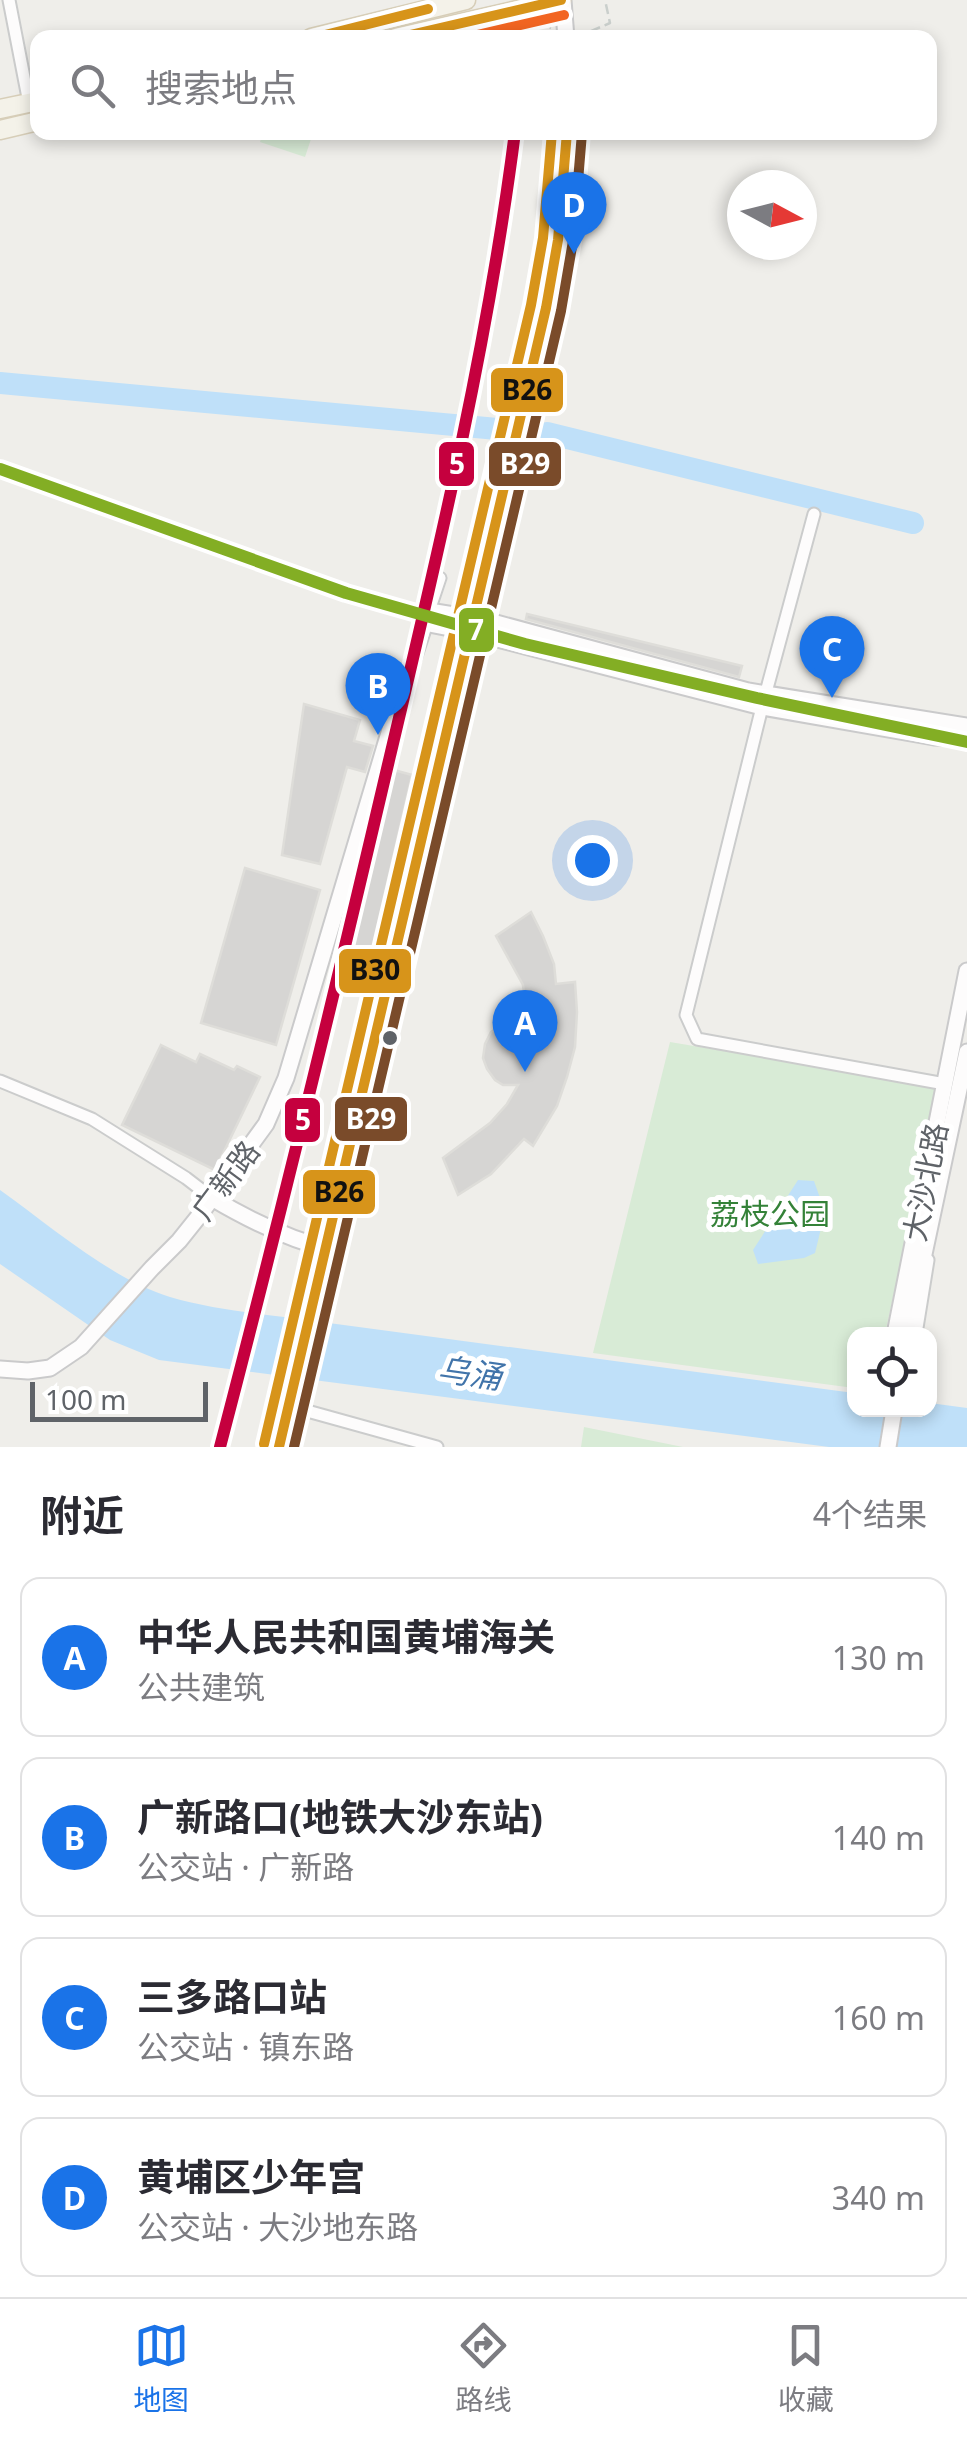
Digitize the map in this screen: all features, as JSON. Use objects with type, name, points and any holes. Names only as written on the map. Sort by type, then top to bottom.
[{"type":"main road","points":[[344,30],[466,0]]},
{"type":"main road","points":[[430,30],[562,0]]},
{"type":"main road","points":[[0,110],[30,103]]},
{"type":"main road","points":[[0,130],[30,123]]},
{"type":"street","points":[[9,0],[30,89]]},
{"type":"street","points":[[562,0],[565,30]]},
{"type":"street","points":[[574,0],[576,30]]},
{"type":"street","points":[[478,626],[553,274],[566,140]]},
{"type":"street","points":[[279,1447],[314,1326],[396,955],[560,296],[573,210],[577,140]]},
{"type":"street","points":[[814,514],[686,1015],[698,1039],[945,1084]]},
{"type":"street","points":[[440,578],[426,617],[706,681],[764,701],[934,736],[967,738]]},
{"type":"street","name":"广新路","points":[[0,1369],[50,1368],[82,1347],[179,1241],[266,1124],[286,1078],[426,617]]},
{"type":"street","points":[[764,701],[967,726]]},
{"type":"street","name":"大沙北路","points":[[895,1327],[967,971]]},
{"type":"street","name":"大沙北路","points":[[908,1327],[967,1052]]},
{"type":"street","points":[[0,1081],[92,1119],[242,1216],[332,1250]]},
{"type":"street","points":[[917,1327],[928,1270],[928,1234]]},
{"type":"street","points":[[292,1447],[300,1409],[299,1387]]},
{"type":"street","points":[[300,1409],[436,1447]]},
{"type":"street","points":[[879,1447],[883,1417]]},
{"type":"street","points":[[888,1447],[893,1417]]},
{"type":"street","points":[[895,1447],[901,1417]]},
{"type":"path","points":[[594,30],[610,23],[605,0]]},
{"type":"green space","points":[[261,140],[311,140],[305,157]]},
{"type":"green space","name":"荔枝公园","points":[[670,1042],[939,1087],[887,1327],[847,1327],[847,1387],[593,1353]]},
{"type":"green space","points":[[584,1427],[683,1447],[581,1447]]},
{"type":"water","points":[[798,1180],[814,1181],[825,1212],[815,1253],[758,1264],[753,1250]]},
{"type":"water","name":"乌涌","points":[[0,1190],[103,1264],[147,1288],[184,1301],[847,1392],[847,1417],[937,1417],[937,1404],[967,1408],[967,1447],[829,1447],[159,1360],[110,1340],[0,1264]]},
{"type":"building","points":[[527,614],[742,666],[739,677],[526,619]]},
{"type":"building","points":[[304,704],[360,720],[354,741],[373,746],[365,772],[347,767],[320,864],[282,855]]},
{"type":"building","points":[[390,769],[412,775],[366,975],[338,968],[363,860]]},
{"type":"building","points":[[245,868],[320,890],[276,1045],[201,1023]]},
{"type":"building","points":[[531,912],[554,964],[556,984],[575,982],[575,1047],[557,1106],[533,1146],[524,1139],[491,1174],[458,1195],[443,1158],[490,1123],[518,1085],[503,1085],[495,1080],[483,1058],[491,1032],[503,1025],[528,1027],[523,985],[496,936]]},
{"type":"building","points":[[161,1045],[196,1062],[200,1054],[260,1077],[215,1170],[122,1125]]},
{"type":"waterway","points":[[0,383],[497,429]]},
{"type":"waterway","points":[[547,433],[913,523]]},
{"type":"transit line","name":"B26","points":[[432,30],[561,0]]},
{"type":"transit line","name":"B26","points":[[345,30],[428,9]]},
{"type":"transit line","points":[[499,30],[564,15]]},
{"type":"transit line","name":"5","points":[[220,1447],[328,1016],[444,523],[477,368],[514,140]]},
{"type":"transit line","name":"B30","points":[[264,1444],[531,305],[543,238],[551,140]]},
{"type":"transit line","name":"B26","points":[[279,1447],[546,308],[558,240],[566,140]]},
{"type":"transit line","name":"B29","points":[[294,1447],[561,311],[573,241],[581,140]]},
{"type":"transit line","name":"7","points":[[0,469],[346,593],[525,644],[967,742]]},
{"type":"place","name":"黄埔区少年宫","points":[[574,254]]},
{"type":"place","name":"三多路口站","points":[[832,698]]},
{"type":"place","name":"广新路口(地铁大沙东站)","points":[[378,735]]},
{"type":"place","name":"中华人民共和国黄埔海关","points":[[525,1072]]}]
